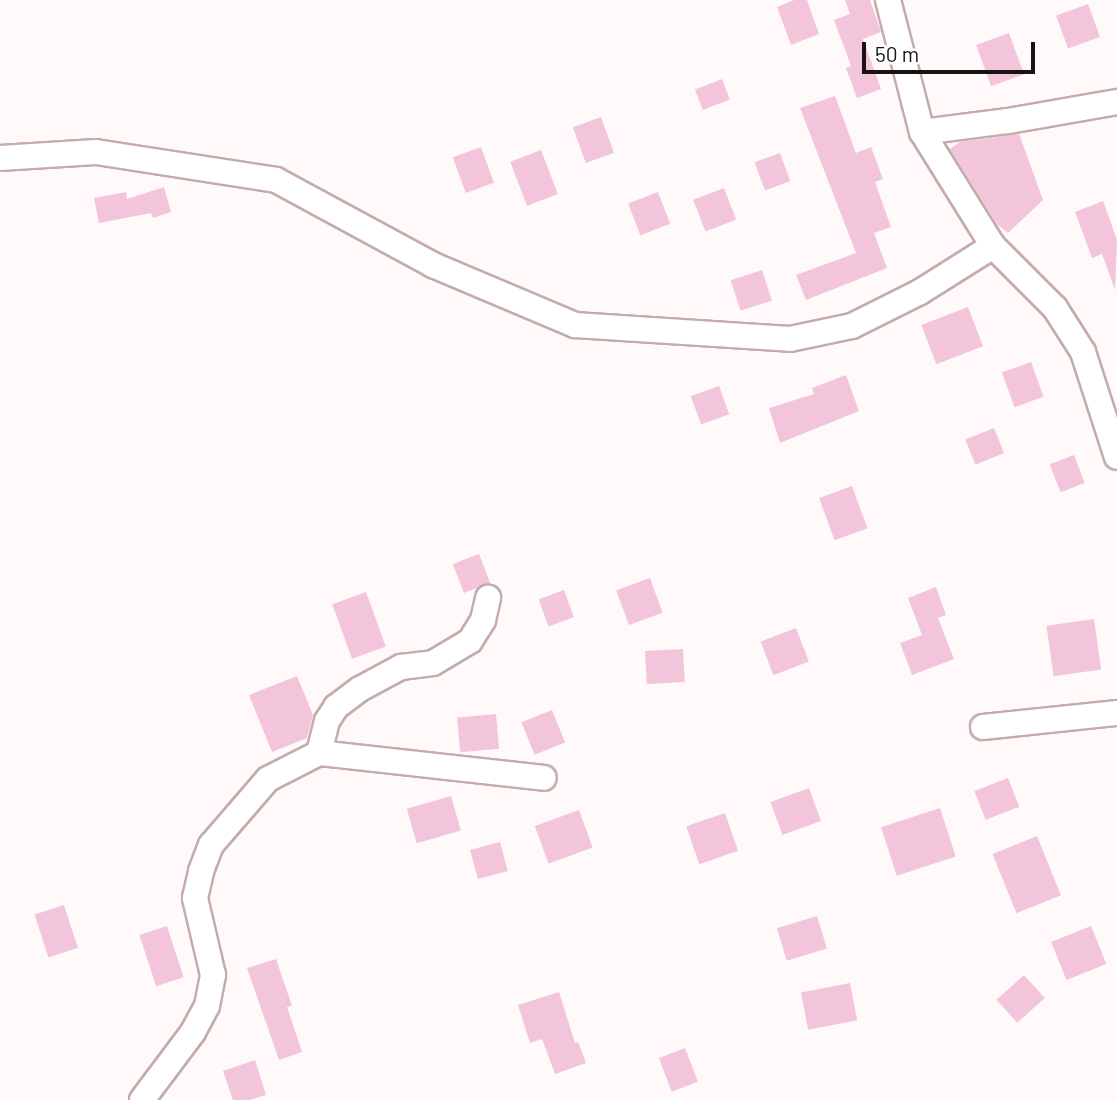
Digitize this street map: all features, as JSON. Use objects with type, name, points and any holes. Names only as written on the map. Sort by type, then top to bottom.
[{"type":"street","points":[[888,0],[922,132],[993,246],[1055,308],[1083,352],[1117,457]]},
{"type":"street","points":[[922,132],[1008,121],[1117,102]]},
{"type":"street","points":[[0,158],[96,152],[276,180],[433,265],[575,325],[790,338],[852,326],[920,292],[993,246]]},
{"type":"street","points":[[319,753],[327,721],[336,707],[360,689],[401,667],[433,663],[470,641],[483,620],[488,598]]},
{"type":"street","points":[[983,727],[1117,713]]},
{"type":"street","points":[[142,1100],[193,1032],[207,1006],[213,975],[195,898],[211,845],[268,779],[319,753],[544,778]]},
{"type":"building","points":[[794,0],[807,0],[819,34],[791,45],[777,7]]},
{"type":"building","points":[[845,0],[870,0],[881,32],[863,39],[881,89],[857,98],[846,68],[851,66],[834,20],[850,14]]},
{"type":"building","points":[[1088,4],[1100,37],[1068,49],[1056,16]]},
{"type":"building","points":[[1009,33],[1024,74],[991,86],[976,45]]},
{"type":"building","points":[[722,79],[730,100],[703,110],[695,89]]},
{"type":"building","points":[[835,96],[856,153],[871,147],[883,179],[875,182],[891,227],[874,233],[887,268],[806,300],[796,275],[856,253],[800,108]]},
{"type":"building","points":[[601,117],[614,153],[586,163],[573,127]]},
{"type":"building","points":[[1019,134],[1043,200],[1008,233],[997,224],[950,149],[960,142]]},
{"type":"building","points":[[481,147],[494,183],[466,193],[453,157]]},
{"type":"building","points":[[541,150],[558,194],[527,206],[510,162]]},
{"type":"building","points":[[780,153],[790,181],[765,190],[755,162]]},
{"type":"building","points":[[164,187],[171,212],[153,218],[151,213],[99,223],[94,198],[126,192],[127,199]]},
{"type":"building","points":[[724,188],[736,220],[705,232],[693,200]]},
{"type":"building","points":[[658,192],[670,224],[640,235],[628,203]]},
{"type":"building","points":[[1103,201],[1117,240],[1115,290],[1102,254],[1092,258],[1075,212]]},
{"type":"building","points":[[762,270],[772,300],[741,311],[731,280]]},
{"type":"building","points":[[968,307],[983,346],[936,364],[921,325]]},
{"type":"building","points":[[1031,362],[1044,397],[1015,407],[1002,373]]},
{"type":"building","points":[[846,375],[859,411],[780,443],[769,408],[814,394],[812,388]]},
{"type":"building","points":[[719,386],[729,414],[701,424],[691,396]]},
{"type":"building","points":[[994,428],[1004,453],[975,465],[965,440]]},
{"type":"building","points":[[1074,455],[1085,483],[1060,492],[1050,464]]},
{"type":"building","points":[[852,486],[867,528],[835,540],[819,498]]},
{"type":"building","points":[[479,554],[490,583],[464,593],[453,564]]},
{"type":"building","points":[[650,578],[663,613],[629,625],[616,590]]},
{"type":"building","points":[[936,587],[946,615],[938,618],[954,659],[912,675],[900,643],[922,635],[908,598]]},
{"type":"building","points":[[564,590],[574,617],[549,626],[539,599]]},
{"type":"building","points":[[366,592],[386,647],[352,659],[332,604]]},
{"type":"building","points":[[1094,619],[1101,670],[1054,676],[1046,626]]},
{"type":"building","points":[[796,628],[809,662],[773,675],[761,642]]},
{"type":"building","points":[[683,649],[685,682],[647,684],[645,651]]},
{"type":"building","points":[[297,676],[313,715],[307,738],[272,752],[249,695]]},
{"type":"building","points":[[552,710],[565,742],[535,755],[521,722]]},
{"type":"building","points":[[496,714],[499,749],[460,752],[457,717]]},
{"type":"building","points":[[1008,778],[1019,807],[986,820],[974,791]]},
{"type":"building","points":[[809,788],[821,821],[782,835],[770,802]]},
{"type":"building","points":[[451,796],[461,831],[417,843],[407,809]]},
{"type":"building","points":[[940,808],[956,857],[897,876],[881,827]]},
{"type":"building","points":[[579,810],[593,848],[549,864],[535,826]]},
{"type":"building","points":[[725,813],[738,851],[699,864],[686,826]]},
{"type":"building","points":[[1037,836],[1061,895],[1016,913],[992,854]]},
{"type":"building","points":[[500,842],[508,871],[478,879],[470,850]]},
{"type":"building","points":[[64,905],[78,948],[48,957],[35,915]]},
{"type":"building","points":[[817,916],[827,949],[787,961],[777,928]]},
{"type":"building","points":[[167,926],[184,977],[156,986],[139,935]]},
{"type":"building","points":[[1091,926],[1106,964],[1066,980],[1051,942]]},
{"type":"building","points":[[276,959],[292,1006],[287,1007],[302,1052],[279,1060],[247,968]]},
{"type":"building","points":[[1024,975],[1045,998],[1017,1023],[997,1000]]},
{"type":"building","points":[[850,983],[857,1020],[808,1030],[801,993]]},
{"type":"building","points":[[559,992],[575,1043],[578,1042],[586,1063],[555,1074],[542,1039],[530,1043],[518,1005]]},
{"type":"building","points":[[685,1048],[698,1082],[672,1092],[659,1058]]},
{"type":"building","points":[[255,1060],[266,1095],[250,1100],[233,1100],[223,1071]]}]
